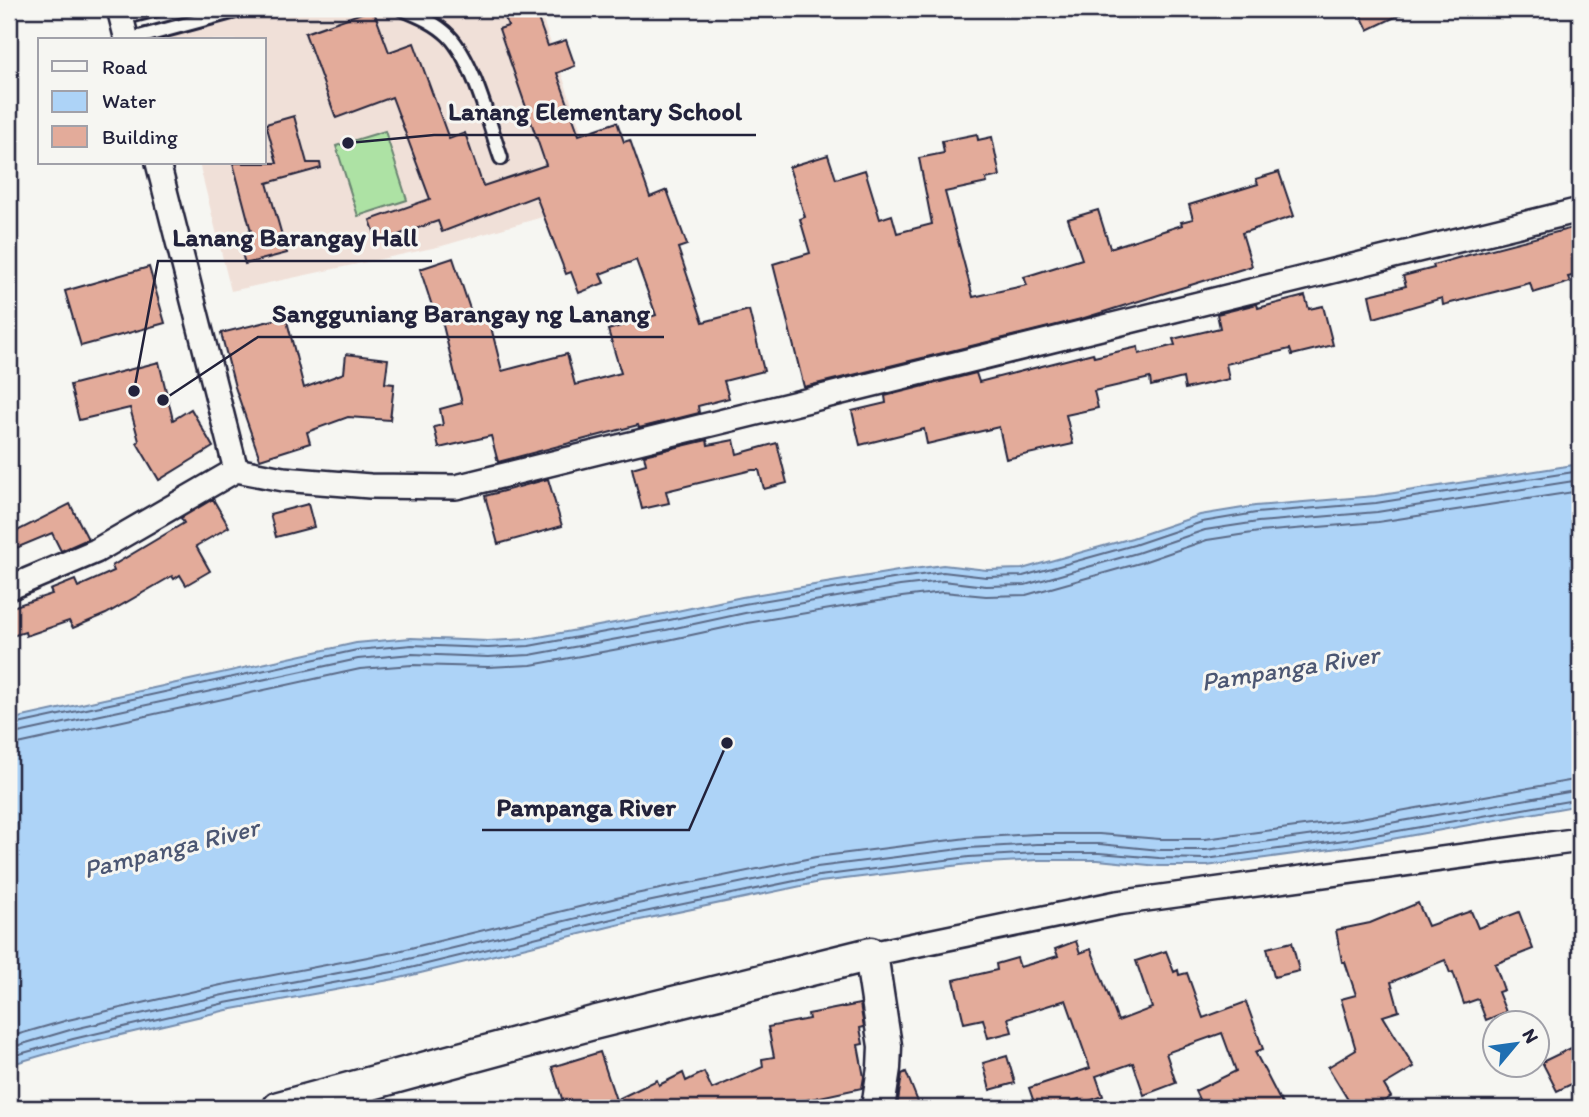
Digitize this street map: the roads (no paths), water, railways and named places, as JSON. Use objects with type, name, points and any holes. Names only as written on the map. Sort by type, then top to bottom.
[{"type":"street","points":[[158,164],[236,470]]},
{"type":"street","points":[[9,589],[96,551],[236,470],[282,479],[370,486],[456,487],[1580,210]]},
{"type":"street","points":[[279,1108],[593,1023],[871,954],[1117,903],[1580,840]]},
{"type":"street","points":[[871,954],[885,1046],[878,1108]]},
{"type":"lane","points":[[124,27],[157,9]]},
{"type":"lane","points":[[124,27],[243,9]]},
{"type":"lane","points":[[402,9],[427,19],[449,36],[465,58],[501,158]]},
{"type":"water","points":[[1580,464],[1580,805],[1353,846],[1206,866],[1159,866],[1098,860],[1038,860],[969,864],[820,882],[621,924],[400,978],[227,1010],[74,1046],[9,1065],[9,720],[356,643],[411,638],[488,641],[528,639],[742,597],[898,571],[943,565],[987,570],[1022,569],[1132,538],[1200,515],[1255,506],[1375,496]]},
{"type":"place","name":"Lanang Elementary School","points":[[348,143]]},
{"type":"place","name":"Lanang Barangay Hall","points":[[134,391]]},
{"type":"place","name":"Sangguniang Barangay ng Lanang","points":[[163,400]]},
{"type":"place","name":"Pampanga River","points":[[727,743]]}]
